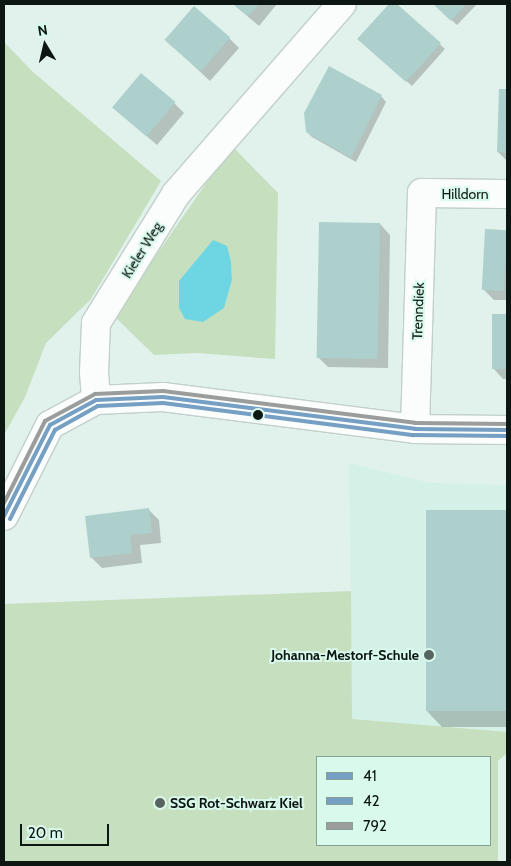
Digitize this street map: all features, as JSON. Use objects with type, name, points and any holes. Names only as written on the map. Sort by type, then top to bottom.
[{"type":"street","name":"Kieler Weg","points":[[96,400],[94,373],[96,323],[161,218],[176,194],[342,4]]},
{"type":"street","name":"Hilldorn","points":[[422,193],[507,194]]},
{"type":"street","name":"Trenndiek","points":[[415,429],[422,193]]},
{"type":"street","points":[[4,516],[50,425],[96,400],[163,397],[415,429],[507,430]]},
{"type":"shaded area","points":[[4,42],[33,72],[161,181],[91,299],[46,343],[25,397],[4,435]]},
{"type":"shaded area","points":[[232,146],[278,193],[275,359],[197,353],[154,355],[114,316]],"holes":[[[231,262],[232,280],[224,308]]]},
{"type":"shaded area","name":"Johanna-Mestorf-Schule","points":[[349,463],[430,483],[507,485],[507,732],[352,719]]},
{"type":"shaded area","points":[[351,591],[352,719],[507,732],[507,753],[498,761],[498,862],[4,862],[4,604]]},
{"type":"water","points":[[213,240],[227,246],[231,262],[232,280],[224,308],[203,322],[185,319],[179,308],[179,281]]},
{"type":"building","points":[[233,4],[259,4],[248,16]]},
{"type":"building","points":[[389,4],[397,4],[441,43],[406,82],[357,39]]},
{"type":"building","points":[[433,4],[467,4],[451,21]]},
{"type":"building","points":[[194,6],[230,37],[201,71],[164,40]]},
{"type":"building","points":[[329,66],[382,95],[351,158],[306,132],[304,113]]},
{"type":"building","points":[[141,73],[175,102],[147,136],[112,107]]},
{"type":"building","points":[[499,89],[507,89],[507,153],[497,152]]},
{"type":"building","points":[[319,222],[380,223],[378,359],[317,358]]},
{"type":"building","points":[[485,229],[507,230],[504,291],[482,290]]},
{"type":"building","points":[[492,314],[507,314],[507,369],[492,369]]},
{"type":"building","points":[[149,508],[152,533],[130,535],[132,553],[90,558],[85,516]]},
{"type":"building","points":[[426,510],[507,510],[507,711],[426,711]]},
{"type":"transit line","name":"792","points":[[4,503],[45,421],[95,394],[163,391],[415,423],[507,424]]},
{"type":"transit line","name":"41","points":[[4,516],[50,425],[96,400],[163,397],[415,429],[507,430]]},
{"type":"transit line","name":"42","points":[[10,519],[55,430],[98,406],[163,403],[414,435],[507,436]]},
{"type":"place","name":"Johanna-Mestorf-Schule","points":[[429,655]]},
{"type":"place","name":"SSG Rot-Schwarz Kiel","points":[[160,803]]}]
